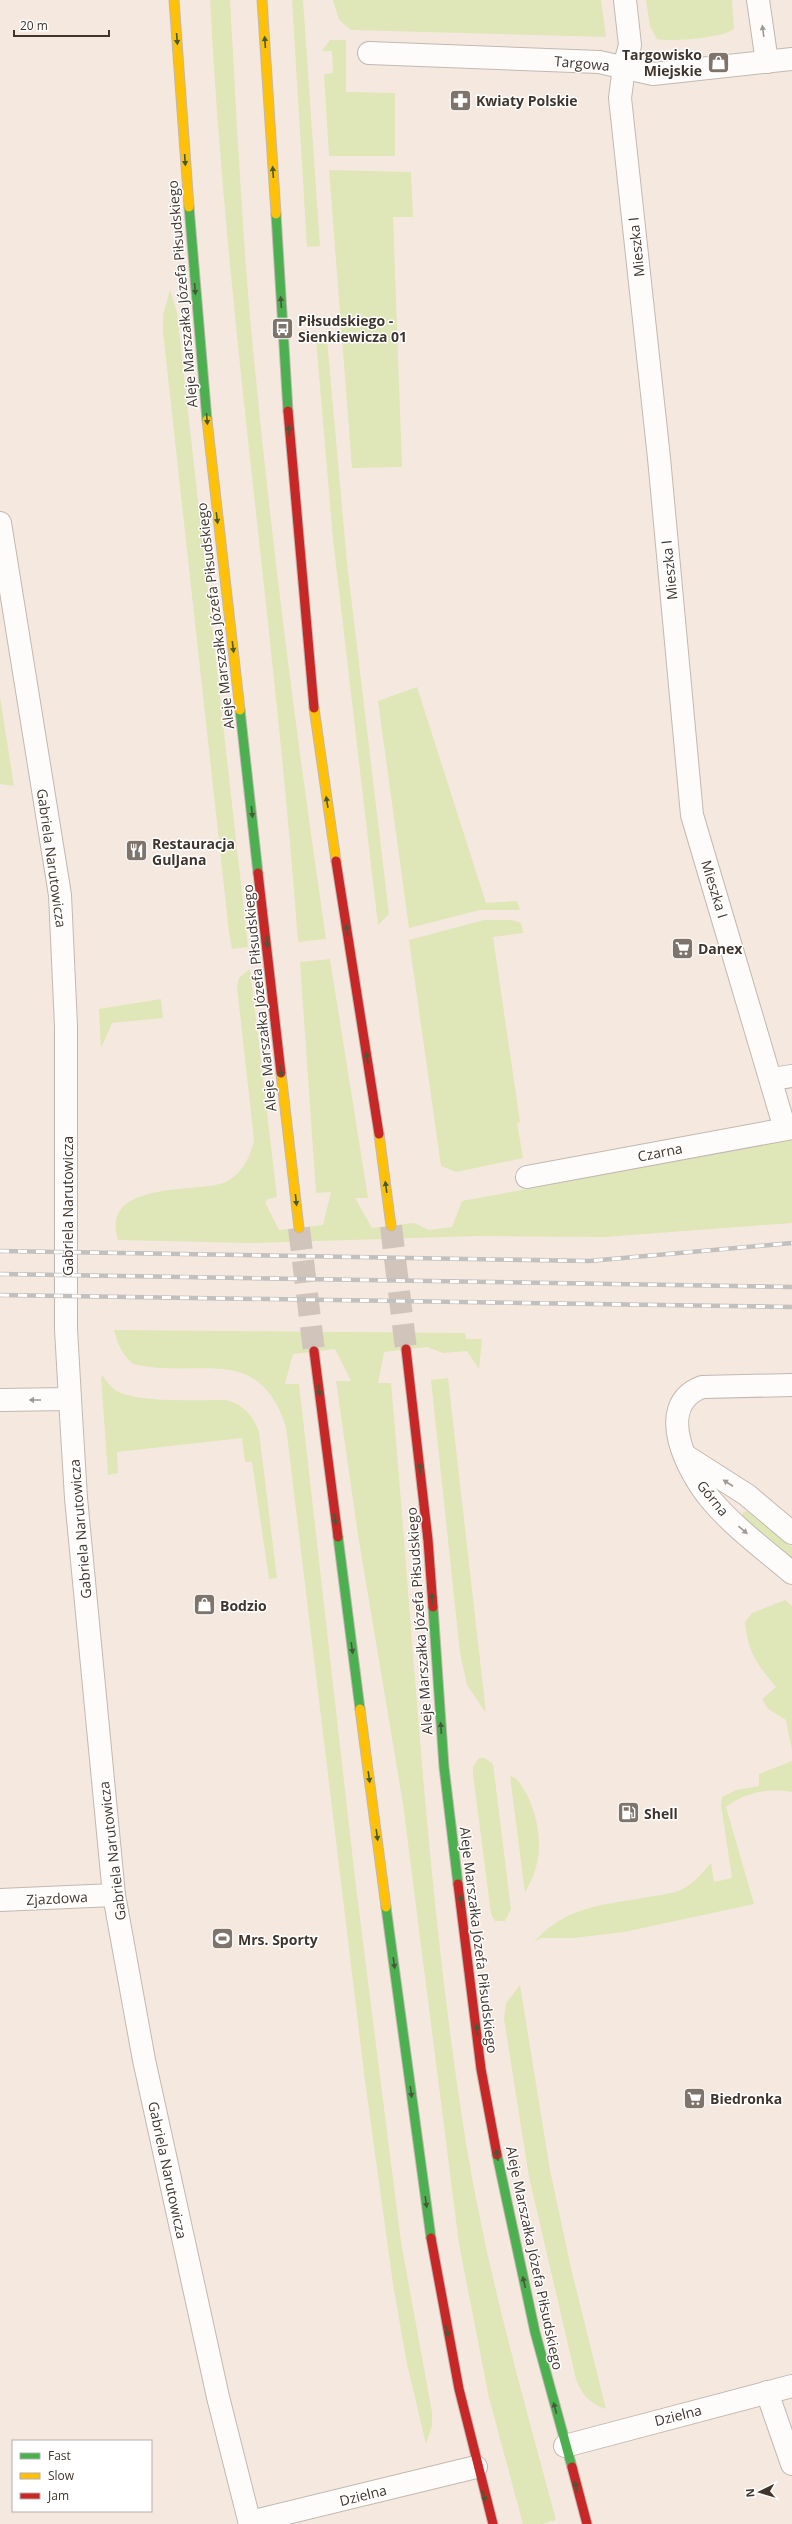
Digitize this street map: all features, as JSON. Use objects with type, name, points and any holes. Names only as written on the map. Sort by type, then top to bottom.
[{"type":"main road","name":"Aleje Marszałka Józefa Piłsudskiego","points":[[174,0],[192,257],[213,479],[299,1228]]},
{"type":"main road","points":[[262,0],[292,470],[316,733],[378,1124],[392,1226]]},
{"type":"main road","name":"Aleje Marszałka Józefa Piłsudskiego","points":[[406,1349],[428,1540],[444,1767],[481,2069],[535,2332],[587,2524]]},
{"type":"main road","points":[[314,1351],[336,1528],[436,2274],[476,2467],[493,2524]]},
{"type":"street","name":"Mieszka I","points":[[625,0],[630,45],[624,67],[620,98],[659,466],[692,815],[782,1078],[789,1128]]},
{"type":"street","points":[[758,0],[767,62]]},
{"type":"street","name":"Targowa","points":[[369,53],[599,62],[653,74],[792,59]]},
{"type":"street","name":"Gabriela Narutowicza","points":[[0,523],[60,895],[66,1018],[66,1329],[76,1498],[114,1895],[144,2060],[218,2397],[250,2523]]},
{"type":"street","name":"Czarna","points":[[527,1177],[789,1128]]},
{"type":"street","points":[[686,1456],[677,1433],[676,1420],[681,1404],[692,1392],[702,1387],[714,1386],[792,1385]]},
{"type":"street","points":[[0,1400],[70,1399]]},
{"type":"street","name":"Górna","points":[[686,1456],[747,1495],[792,1532]]},
{"type":"street","name":"Górna","points":[[686,1456],[700,1486],[713,1503],[792,1573]]},
{"type":"street","name":"Zjazdowa","points":[[0,1900],[114,1895]]},
{"type":"street","name":"Dzielna","points":[[565,2446],[792,2386]]},
{"type":"street","points":[[768,2392],[792,2464]]},
{"type":"street","name":"Dzielna","points":[[250,2523],[476,2467]]},
{"type":"green space","points":[[210,0],[230,0],[244,238],[257,395],[284,629],[326,939],[298,942],[277,706],[227,236],[217,118]]},
{"type":"green space","points":[[292,0],[303,0],[320,246],[307,247]]},
{"type":"green space","points":[[333,0],[601,0],[606,37],[351,30],[339,20]]},
{"type":"green space","points":[[646,0],[732,0],[734,28],[710,37],[673,40],[657,39],[650,26]]},
{"type":"green space","points":[[330,40],[346,40],[346,92],[395,93],[395,156],[329,156],[324,74],[333,73],[332,51],[322,51]]},
{"type":"green space","points":[[329,170],[411,172],[413,217],[393,217],[402,467],[352,468]]},
{"type":"green space","points":[[170,290],[177,313],[248,947],[232,949],[163,332],[163,315]]},
{"type":"green space","points":[[327,339],[347,563],[389,914],[378,925],[333,539],[316,340]]},
{"type":"green space","points":[[417,687],[486,903],[517,901],[520,910],[480,910],[409,928],[378,701]]},
{"type":"green space","points":[[0,697],[14,786],[0,784]]},
{"type":"green space","points":[[484,920],[512,920],[521,923],[523,933],[493,937],[520,1122],[517,1123],[523,1158],[456,1172],[441,1166],[409,940]]},
{"type":"green space","points":[[330,959],[368,1198],[355,1198],[372,1228],[414,1223],[429,1230],[452,1227],[462,1201],[792,1140],[792,1223],[605,1237],[477,1236],[250,1243],[118,1240],[116,1221],[122,1208],[135,1199],[152,1193],[223,1183],[235,1176],[247,1160],[254,1140],[237,987],[239,978],[250,969],[277,1197],[268,1199],[265,1202],[279,1230],[323,1225],[331,1192],[316,1193],[300,962]]},
{"type":"green space","points":[[161,999],[163,1018],[112,1023],[101,1048],[99,1009]]},
{"type":"green space","points":[[114,1330],[465,1333],[466,1339],[482,1339],[479,1369],[467,1351],[443,1353],[427,1347],[384,1352],[378,1383],[391,1383],[431,1863],[441,1959],[467,2149],[485,2243],[496,2289],[556,2520],[542,2524],[523,2524],[489,2398],[459,2244],[403,1804],[358,1535],[336,1381],[351,1381],[335,1349],[293,1354],[285,1384],[299,1384],[356,1887],[401,2242],[432,2412],[432,2426],[426,2444],[407,2364],[393,2284],[365,2081],[286,1427],[274,1400],[260,1383],[243,1373],[224,1369],[157,1368],[133,1364],[120,1348]]},
{"type":"green space","points":[[103,1376],[115,1390],[124,1394],[137,1397],[168,1400],[225,1400],[242,1407],[250,1415],[259,1432],[277,1578],[269,1579],[252,1462],[245,1462],[242,1438],[117,1452],[118,1473],[108,1475],[101,1377]]},
{"type":"green space","points":[[448,1378],[486,1713],[467,1685],[460,1653],[431,1380]]},
{"type":"green space","points":[[747,1511],[792,1547],[792,1561],[742,1518],[743,1512]]},
{"type":"green space","points":[[785,1600],[792,1606],[792,1751],[786,1720],[768,1709],[762,1699],[776,1687],[754,1658],[748,1642],[745,1622],[752,1613]]},
{"type":"green space","points":[[479,1758],[485,1758],[493,1764],[511,1909],[505,1921],[495,1921],[491,1914],[473,1774],[473,1767]]},
{"type":"green space","points":[[792,1761],[792,1792],[758,1792],[741,1798],[726,1807],[754,1904],[624,1932],[573,1938],[541,1938],[534,1942],[546,1930],[559,1921],[586,1909],[616,1902],[671,1893],[683,1889],[696,1879],[711,1863],[714,1882],[732,1878],[721,1805],[722,1797],[736,1790],[759,1786],[759,1774]]},
{"type":"green space","points":[[510,1776],[521,1784],[525,1791],[533,1808],[538,1828],[538,1858],[534,1874],[525,1893]]},
{"type":"green space","points":[[520,1985],[550,2170],[571,2268],[606,2409],[595,2404],[583,2394],[576,2379],[529,2177],[504,2019],[506,2003]]},
{"type":"tunnel","points":[[391,1226],[406,1349]]},
{"type":"tunnel","points":[[299,1228],[314,1351]]},
{"type":"railway","points":[[0,1251],[589,1261],[792,1243]]},
{"type":"railway","points":[[0,1274],[792,1287]]},
{"type":"railway","points":[[0,1295],[792,1307]]},
{"type":"traffic: fast","points":[[189,207],[207,420]]},
{"type":"traffic: fast","points":[[276,214],[288,411]]},
{"type":"traffic: fast","points":[[240,710],[258,873]]},
{"type":"traffic: fast","points":[[338,1537],[360,1709]]},
{"type":"traffic: fast","points":[[433,1607],[444,1767],[458,1884]]},
{"type":"traffic: fast","points":[[386,1907],[431,2238]]},
{"type":"traffic: fast","points":[[497,2155],[535,2332],[572,2467]]},
{"type":"traffic: slow","points":[[174,0],[189,207]]},
{"type":"traffic: slow","points":[[262,0],[276,214]]},
{"type":"traffic: slow","points":[[207,420],[240,710]]},
{"type":"traffic: slow","points":[[314,708],[336,861]]},
{"type":"traffic: slow","points":[[281,1073],[299,1228]]},
{"type":"traffic: slow","points":[[379,1134],[391,1226]]},
{"type":"traffic: slow","points":[[360,1709],[386,1907]]},
{"type":"traffic: jam","points":[[288,411],[314,708]]},
{"type":"traffic: jam","points":[[336,861],[379,1134]]},
{"type":"traffic: jam","points":[[258,873],[281,1073]]},
{"type":"traffic: jam","points":[[406,1349],[428,1540],[433,1607]]},
{"type":"traffic: jam","points":[[314,1351],[338,1537]]},
{"type":"traffic: jam","points":[[458,1884],[481,2069],[497,2155]]},
{"type":"traffic: jam","points":[[431,2238],[459,2389],[493,2524]]},
{"type":"traffic: jam","points":[[572,2467],[587,2524]]},
{"type":"place","name":"Targowisko Miejskie","points":[[718,62]]},
{"type":"place","name":"Kwiaty Polskie","points":[[461,100]]},
{"type":"place","name":"Piłsudskiego - Sienkiewicza 01","points":[[283,328]]},
{"type":"place","name":"Restauracja GulJana","points":[[137,851]]},
{"type":"place","name":"Danex","points":[[682,948]]},
{"type":"place","name":"Bodzio","points":[[205,1605]]},
{"type":"place","name":"Shell","points":[[628,1813]]},
{"type":"place","name":"Mrs. Sporty","points":[[222,1939]]},
{"type":"place","name":"Biedronka","points":[[695,2098]]}]
